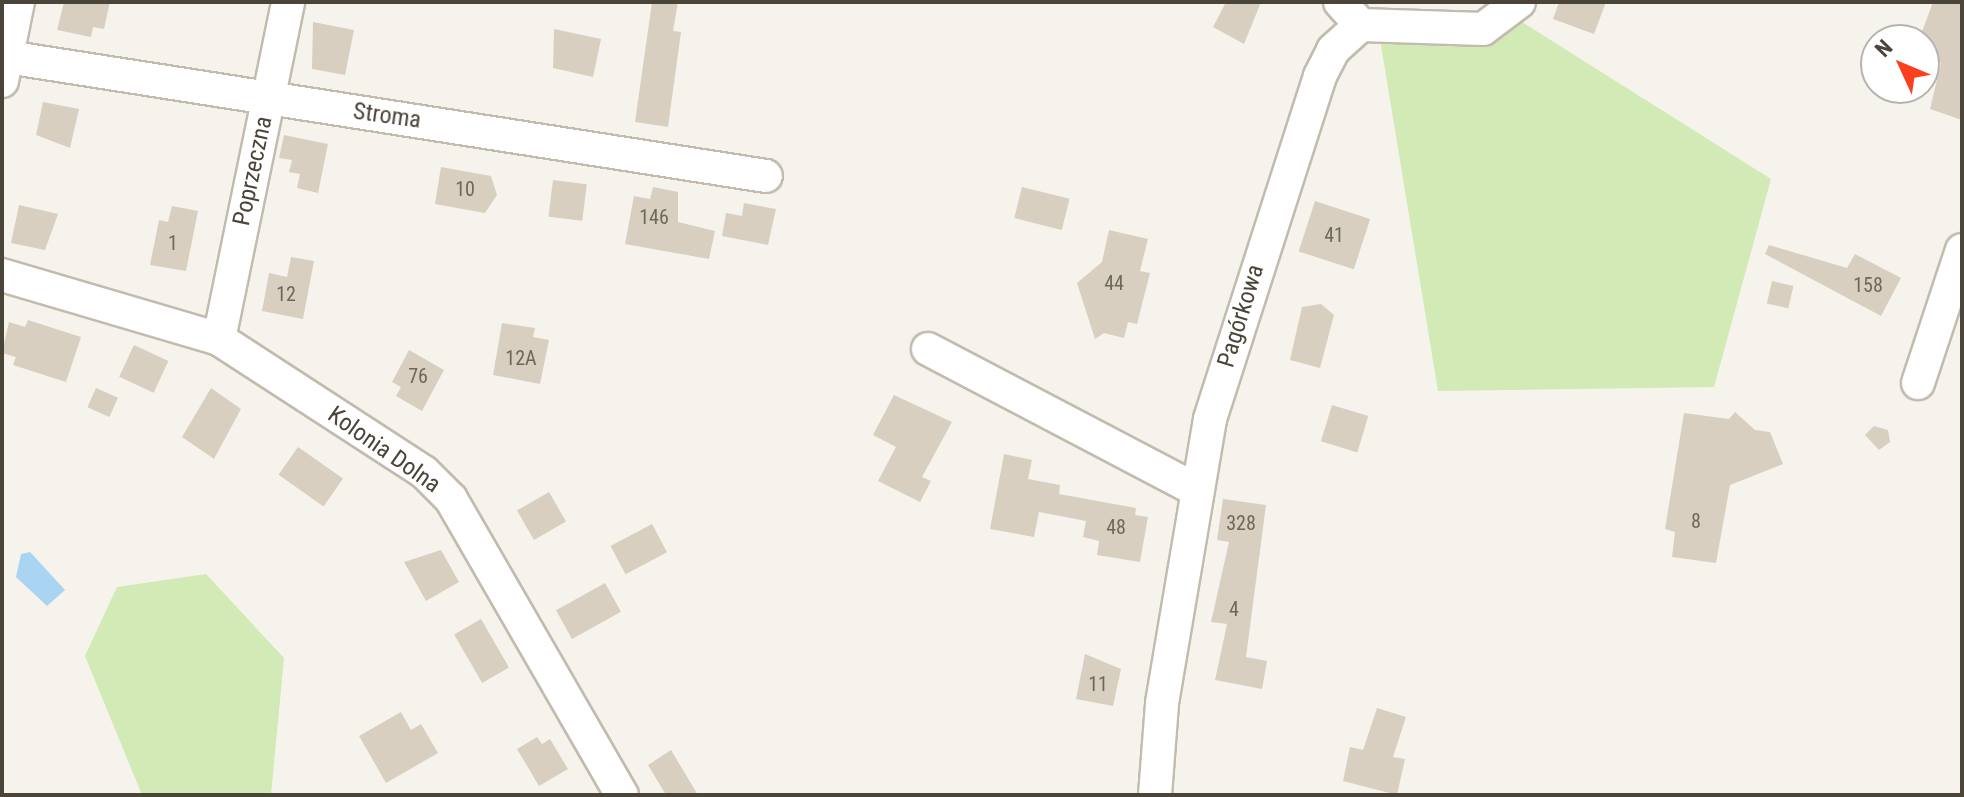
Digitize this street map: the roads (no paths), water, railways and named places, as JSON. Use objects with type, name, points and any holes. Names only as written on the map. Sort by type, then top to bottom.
[{"type":"street","points":[[5,69],[18,2]]},
{"type":"street","name":"Poprzeczna","points":[[219,339],[288,2]]},
{"type":"street","name":"Pagórkowa","points":[[1155,795],[1196,490],[1210,419],[1297,133],[1333,50],[1350,14],[1483,29],[1519,2]]},
{"type":"street","name":"Stroma","points":[[5,69],[268,101],[766,176]]},
{"type":"street","points":[[1918,383],[1962,250]]},
{"type":"street","name":"Kolonia Dolna","points":[[2,275],[219,339],[445,492],[622,795]]},
{"type":"street","points":[[928,349],[1196,490]]},
{"type":"water","points":[[30,552],[65,590],[47,606],[16,577],[21,554]]}]
